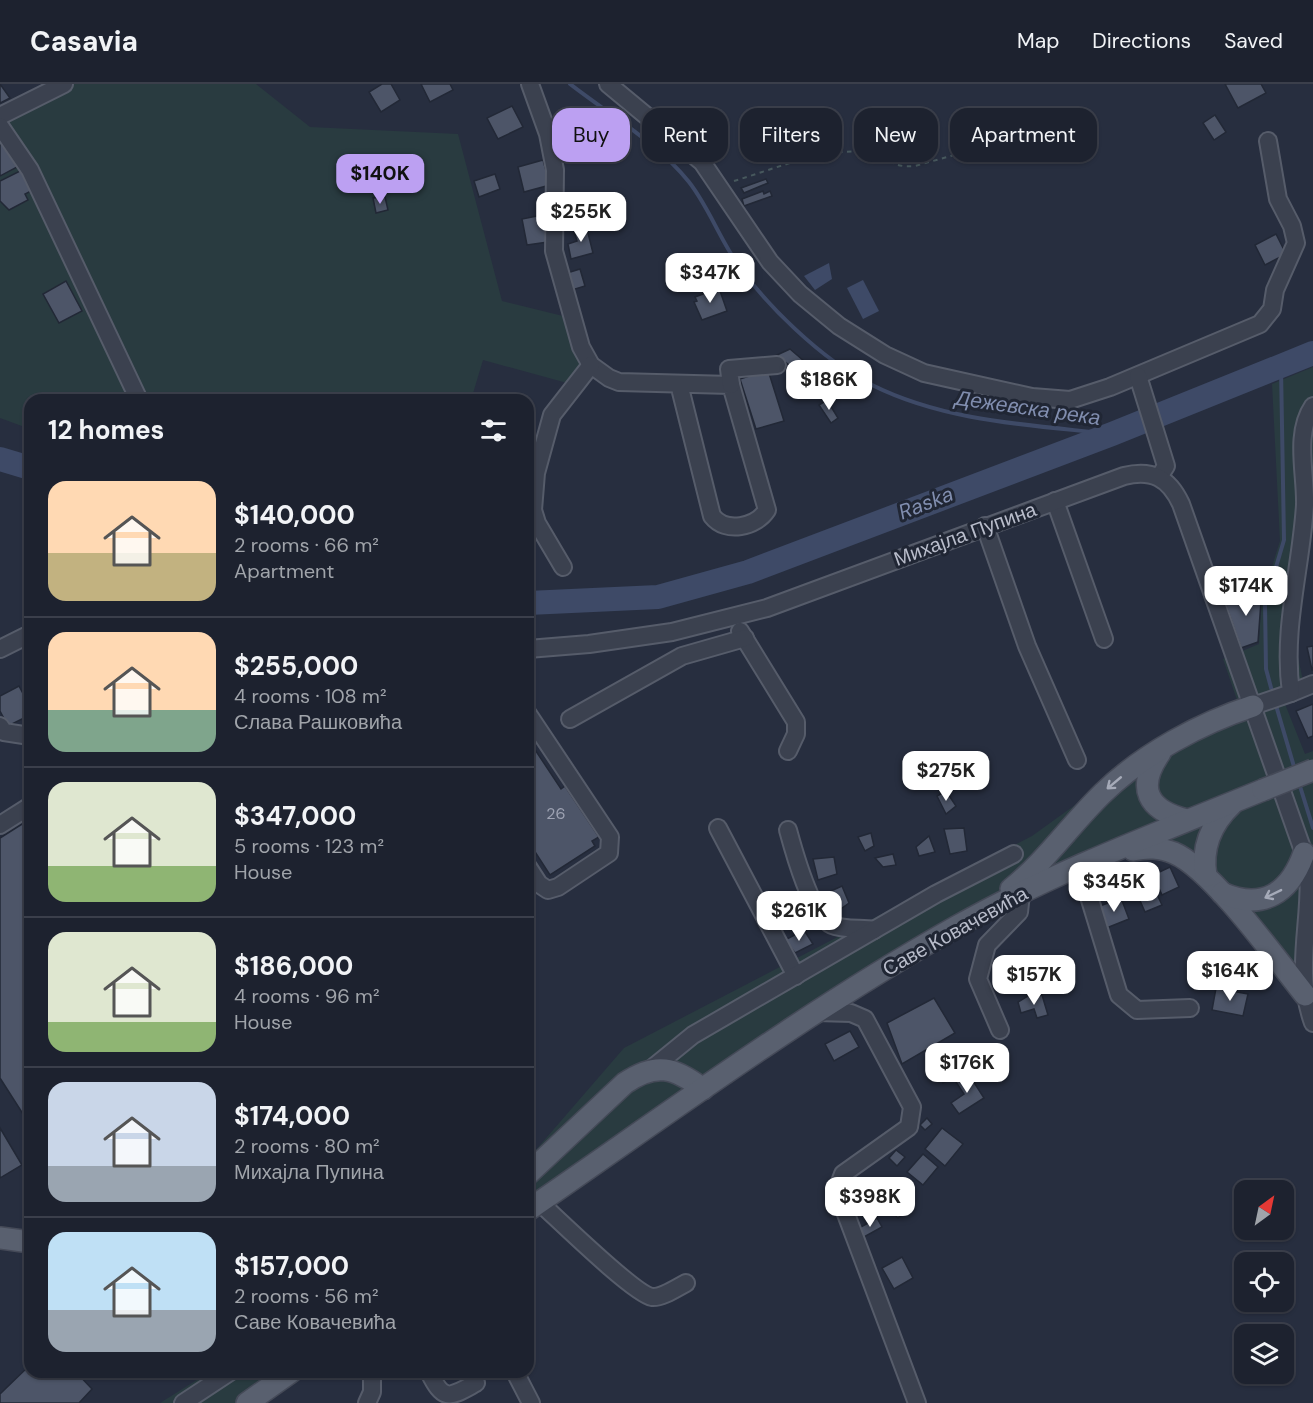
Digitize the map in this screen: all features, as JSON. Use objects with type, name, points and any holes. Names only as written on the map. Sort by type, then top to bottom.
[{"type":"main road","points":[[974,917],[1042,863],[1111,785],[1162,750],[1216,720],[1273,699]]},
{"type":"main road","points":[[1162,750],[1149,771],[1147,791],[1154,804],[1163,812],[1187,820]]},
{"type":"main road","name":"Саве Ковачевића","points":[[534,1205],[817,1012],[974,917],[1187,820],[1313,770]]},
{"type":"main road","points":[[1206,876],[1204,860],[1209,836],[1218,820],[1234,802]]},
{"type":"main road","points":[[1103,857],[1156,847],[1175,853],[1206,876],[1222,893],[1305,996]]},
{"type":"main road","points":[[1222,893],[1243,900],[1271,896],[1284,889],[1294,877],[1304,854]]},
{"type":"main road","points":[[534,1168],[625,1083],[650,1070],[677,1073],[703,1089]]},
{"type":"main road","points":[[0,1238],[24,1241]]},
{"type":"main road","points":[[247,1403],[282,1378]]},
{"type":"street","points":[[0,116],[64,84]]},
{"type":"street","points":[[530,84],[548,134],[555,170],[554,251],[581,347],[596,369],[620,382],[731,385]]},
{"type":"street","points":[[608,84],[702,162],[720,185],[770,262],[800,294],[838,326],[885,355],[924,373],[1032,397],[1070,400],[1140,383],[1268,318],[1275,290],[1296,243],[1292,226],[1278,199],[1268,141]]},
{"type":"street","points":[[0,126],[30,171],[136,394]]},
{"type":"street","points":[[679,384],[712,516],[724,527],[735,527],[762,518],[767,510],[731,385],[729,369],[777,365]]},
{"type":"street","points":[[534,498],[536,473],[552,415],[561,400],[596,369]]},
{"type":"street","points":[[1140,383],[1166,466],[1159,477],[1174,490],[1273,699],[1309,878],[1303,973],[1305,996],[1313,1023]]},
{"type":"street","points":[[1273,699],[1287,664],[1288,636],[1305,504],[1304,432],[1313,406]]},
{"type":"street","name":"Михајла Пупина","points":[[534,648],[672,632],[767,608],[1124,476],[1147,473],[1159,477]]},
{"type":"street","points":[[1055,501],[1104,639]]},
{"type":"street","points":[[534,513],[537,523],[562,567]]},
{"type":"street","points":[[984,526],[1027,646],[1077,760]]},
{"type":"street","points":[[732,617],[796,722],[796,734],[788,751]]},
{"type":"street","points":[[0,649],[24,637]]},
{"type":"street","points":[[570,719],[682,656],[745,638]]},
{"type":"street","points":[[1273,699],[1313,684]]},
{"type":"street","points":[[534,723],[610,837],[611,846],[609,853],[558,887],[548,890],[539,884],[534,876]]},
{"type":"street","points":[[0,726],[4,732],[24,735]]},
{"type":"street","points":[[0,825],[24,810]]},
{"type":"street","points":[[718,828],[796,976]]},
{"type":"street","points":[[788,830],[795,858],[818,911],[832,925],[874,930]]},
{"type":"street","points":[[650,1070],[693,1035],[936,894],[1014,854]]},
{"type":"street","points":[[1080,867],[1119,995],[1137,1010],[1190,1008]]},
{"type":"street","points":[[1000,1030],[978,979],[987,945],[1019,912],[1021,894]]},
{"type":"street","points":[[817,1012],[851,1013],[865,1018],[912,1107],[909,1127],[843,1174],[837,1190],[917,1403]]},
{"type":"street","points":[[534,1207],[648,1295],[657,1296],[686,1283]]},
{"type":"street","points":[[183,1403],[221,1378]]},
{"type":"street","points":[[367,1403],[374,1378]]},
{"type":"street","points":[[432,1378],[438,1391],[453,1396],[477,1383]]},
{"type":"street","points":[[517,1378],[531,1403]]},
{"type":"path","points":[[720,185],[841,151],[854,151]]},
{"type":"path","points":[[887,162],[892,165],[915,166],[929,162]]},
{"type":"shaded area","points":[[48,84],[256,84],[310,127],[458,134],[502,301],[563,316],[581,369],[567,383],[483,360],[473,394],[24,394],[24,427],[0,418],[0,109]]},
{"type":"shaded area","points":[[1313,367],[1313,529],[1299,597],[1296,647],[1306,696],[1285,704],[1305,754],[1313,751],[1313,983],[1285,989],[1223,907],[1187,870],[1166,856],[1138,851],[1039,891],[984,924],[921,955],[534,1210],[534,1152],[624,1048],[1032,836],[1161,743],[1237,700],[1223,659],[1259,644],[1261,602],[1280,541],[1272,384]]},
{"type":"shaded area","points":[[200,1378],[295,1378],[259,1403],[160,1403]]},
{"type":"water","points":[[829,263],[832,279],[815,290],[804,276]]},
{"type":"water","points":[[863,280],[879,311],[863,319],[847,288]]},
{"type":"building","points":[[0,84],[10,98],[0,103]]},
{"type":"building","points":[[382,84],[391,84],[400,100],[381,112],[369,92]]},
{"type":"building","points":[[421,84],[450,84],[453,90],[430,102]]},
{"type":"building","points":[[1225,84],[1261,84],[1266,93],[1238,108]]},
{"type":"building","points":[[512,106],[523,127],[498,139],[487,118]]},
{"type":"building","points":[[1215,115],[1226,132],[1214,140],[1203,123]]},
{"type":"building","points":[[2,141],[19,166],[0,176],[0,142]]},
{"type":"building","points":[[543,160],[550,185],[524,192],[518,167]]},
{"type":"building","points":[[22,170],[33,190],[25,194],[28,200],[9,210],[0,201],[0,181]]},
{"type":"building","points":[[495,174],[500,189],[479,197],[474,181]]},
{"type":"building","points":[[766,179],[768,183],[744,193],[741,188]]},
{"type":"building","points":[[763,191],[764,194],[770,191],[772,196],[744,206],[742,199]]},
{"type":"building","points":[[385,197],[388,210],[376,213],[373,198]]},
{"type":"building","points":[[588,207],[592,223],[568,228],[565,212]]},
{"type":"building","points":[[547,214],[550,229],[546,229],[548,242],[527,245],[522,219]]},
{"type":"building","points":[[586,225],[593,253],[571,259],[568,244],[577,241],[573,228]]},
{"type":"building","points":[[1276,234],[1286,254],[1265,265],[1255,245]]},
{"type":"building","points":[[580,269],[585,286],[572,290],[567,273]]},
{"type":"building","points":[[66,281],[82,311],[59,323],[43,294]]},
{"type":"building","points":[[719,288],[727,311],[702,320],[694,302],[697,301],[695,297]]},
{"type":"building","points":[[790,349],[834,387],[829,393],[810,377],[807,380],[777,355]]},
{"type":"building","points":[[768,370],[784,421],[756,429],[740,379]]},
{"type":"building","points":[[827,400],[838,418],[831,423],[819,405]]},
{"type":"building","points":[[1262,588],[1258,642],[1241,648],[1225,602]]},
{"type":"building","points":[[1313,646],[1313,670],[1312,670],[1307,647]]},
{"type":"building","points":[[19,686],[24,696],[24,718],[8,726],[0,711],[0,696]]},
{"type":"building","points":[[1313,704],[1313,736],[1308,738],[1296,711]]},
{"type":"building","points":[[534,748],[561,789],[565,786],[599,837],[592,841],[595,846],[550,875],[534,850]]},
{"type":"building","points":[[946,791],[956,806],[946,814],[937,796]]},
{"type":"building","points":[[24,823],[24,1116],[0,1078],[0,838]]},
{"type":"building","points":[[964,828],[967,851],[950,854],[944,829]]},
{"type":"building","points":[[871,833],[874,846],[865,851],[858,837]]},
{"type":"building","points":[[929,836],[935,852],[919,856],[916,847]]},
{"type":"building","points":[[893,854],[896,865],[883,867],[875,858]]},
{"type":"building","points":[[834,857],[837,874],[818,880],[813,859]]},
{"type":"building","points":[[1170,867],[1179,887],[1162,895],[1153,875]]},
{"type":"building","points":[[1147,873],[1162,905],[1145,912],[1131,880]]},
{"type":"building","points":[[842,886],[849,903],[835,913],[822,895]]},
{"type":"building","points":[[1121,898],[1129,919],[1104,929],[1101,922],[1105,920],[1100,906]]},
{"type":"building","points":[[804,930],[813,944],[795,953],[785,940]]},
{"type":"building","points":[[1216,988],[1248,994],[1243,1016],[1212,1010]]},
{"type":"building","points":[[1031,994],[1032,998],[1042,995],[1048,1015],[1037,1018],[1034,1009],[1021,1013],[1018,1002]]},
{"type":"building","points":[[934,998],[955,1033],[902,1064],[887,1023]]},
{"type":"building","points":[[850,1031],[859,1047],[834,1061],[825,1044]]},
{"type":"building","points":[[956,1051],[966,1072],[943,1083],[933,1062]]},
{"type":"building","points":[[968,1073],[984,1098],[959,1114],[951,1103],[964,1094],[956,1082]]},
{"type":"building","points":[[927,1118],[932,1124],[925,1130],[920,1125]]},
{"type":"building","points":[[0,1128],[22,1165],[0,1178]]},
{"type":"building","points":[[942,1128],[963,1144],[945,1166],[925,1149]]},
{"type":"building","points":[[896,1150],[905,1157],[897,1166],[889,1158]]},
{"type":"building","points":[[923,1154],[938,1167],[923,1185],[907,1172]]},
{"type":"building","points":[[898,1189],[912,1203],[898,1218],[884,1204]]},
{"type":"building","points":[[877,1218],[882,1227],[864,1237],[859,1228]]},
{"type":"building","points":[[902,1257],[913,1278],[894,1289],[882,1268]]},
{"type":"building","points":[[24,1371],[24,1378],[82,1378],[92,1389],[79,1403],[0,1403],[0,1394]]},
{"type":"waterway","name":"Дежевска река","points":[[570,84],[633,130],[677,168],[707,209],[733,257],[760,293],[814,346],[853,374],[900,397],[959,414],[989,420],[1112,434]]},
{"type":"waterway","name":"Raska","points":[[534,603],[658,597],[748,572],[1112,434],[1313,353]]},
{"type":"waterway","points":[[1273,695],[1266,669],[1265,604],[1284,540],[1281,368]]},
{"type":"waterway","name":"Raska","points":[[0,459],[24,466]]},
{"type":"waterway","points":[[1275,702],[1295,770]]},
{"type":"waterway","points":[[1299,783],[1313,828]]}]
